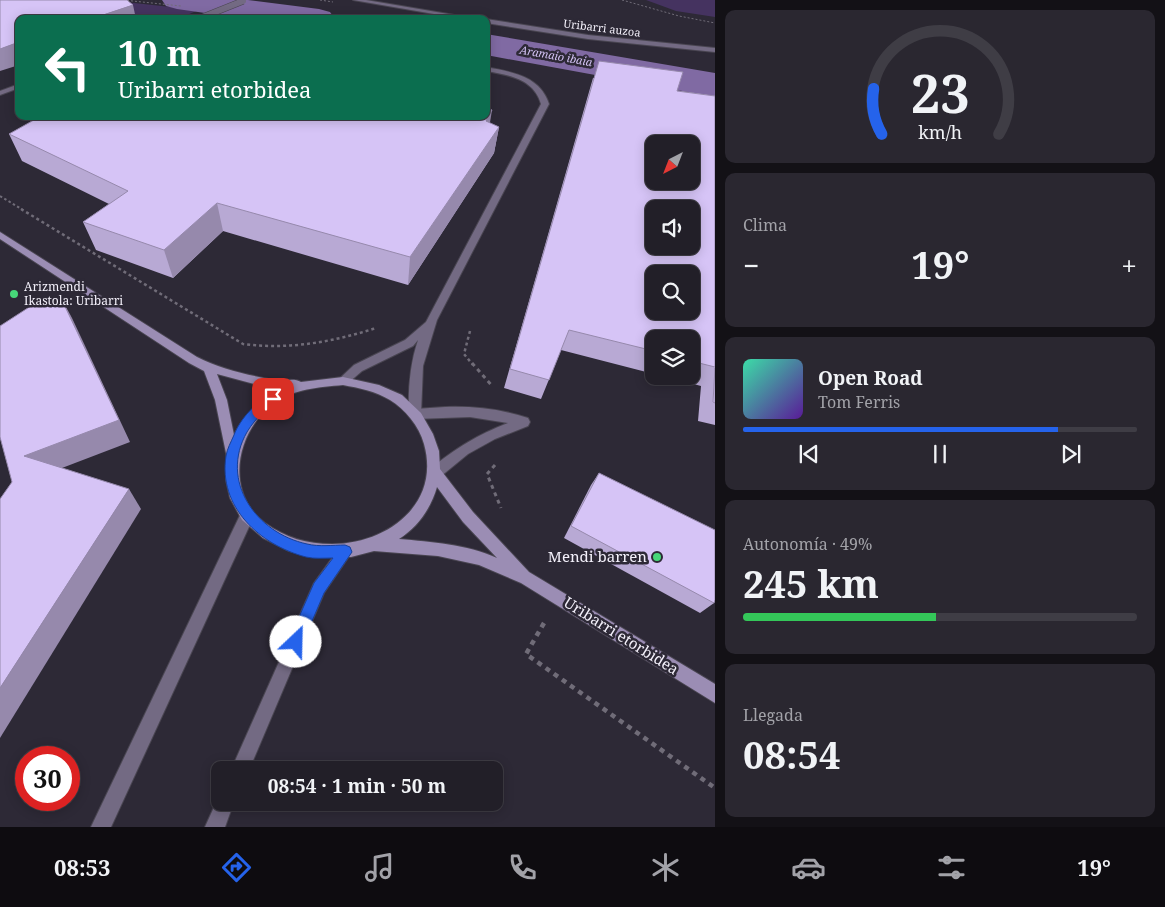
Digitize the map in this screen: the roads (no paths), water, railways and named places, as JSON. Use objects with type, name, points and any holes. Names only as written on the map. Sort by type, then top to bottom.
[{"type":"street","points":[[211,15],[244,0]]},
{"type":"street","points":[[356,0],[450,15]]},
{"type":"street","name":"Uribarri auzoa","points":[[490,22],[588,37],[715,50]]},
{"type":"street","points":[[415,414],[414,387],[417,364],[421,347],[432,320],[545,104],[544,95],[534,85],[513,74],[490,71]]},
{"type":"street","points":[[0,93],[15,87]]},
{"type":"street","points":[[0,235],[193,360],[209,368],[276,386],[343,381],[370,386],[394,397],[415,414],[427,431],[434,451],[435,473],[425,501],[405,526],[375,544],[345,552],[307,551],[273,538],[248,516],[236,497],[231,476],[232,455],[221,400],[209,368]]},
{"type":"street","points":[[343,381],[358,368],[409,343],[432,320]]},
{"type":"street","points":[[232,455],[242,429],[261,407],[286,392],[314,383]]},
{"type":"street","points":[[415,414],[456,410],[489,413],[524,422],[490,435],[463,450],[435,473]]},
{"type":"street","points":[[435,473],[468,517],[526,578]]},
{"type":"street","points":[[101,827],[248,516]]},
{"type":"street","points":[[375,544],[438,549],[480,558],[526,578]]},
{"type":"street","points":[[244,761],[319,588],[345,552]]},
{"type":"street","name":"Uribarri etorbidea","points":[[526,578],[715,694]]},
{"type":"street","points":[[215,827],[221,811]]},
{"type":"waterway","name":"Aramaio ibaia","points":[[177,0],[289,15]]},
{"type":"waterway","name":"Aramaio ibaia","points":[[490,45],[715,85]]},
{"type":"place","name":"Arizmendi Ikastola: Uribarri","points":[[14,294]]},
{"type":"place","name":"Mendi barren","points":[[657,557]]}]
